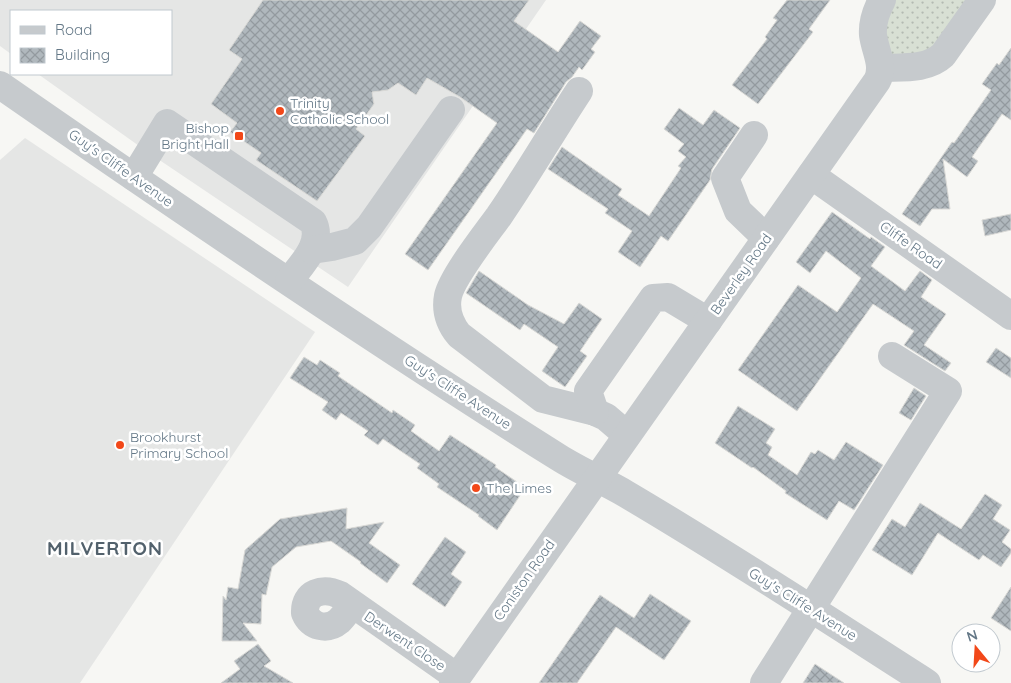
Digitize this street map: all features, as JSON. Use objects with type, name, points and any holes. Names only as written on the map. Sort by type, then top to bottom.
[{"type":"street","points":[[882,0],[873,25],[877,55],[881,68],[923,66],[937,60],[943,55],[982,0]]},
{"type":"street","name":"Beverley Road","points":[[596,478],[877,81],[881,68]]},
{"type":"street","name":"Guy's Cliffe Avenue","points":[[0,84],[226,240],[561,459],[625,494],[812,609],[927,683]]},
{"type":"street","points":[[579,91],[515,192],[455,280],[448,296],[447,306],[452,327],[459,335],[543,399],[595,412],[606,417],[627,435]]},
{"type":"street","points":[[312,250],[355,241],[369,227],[451,110]]},
{"type":"street","points":[[134,177],[167,123],[309,218],[316,227],[312,250],[290,281]]},
{"type":"street","points":[[754,135],[725,178],[738,211],[766,238]]},
{"type":"street","name":"Cliffe Road","points":[[811,175],[1011,316]]},
{"type":"street","points":[[595,412],[588,391],[652,298],[668,297],[708,321]]},
{"type":"street","points":[[764,683],[948,391],[892,356]]},
{"type":"street","name":"Coniston Road","points":[[455,680],[596,478]]},
{"type":"street","name":"Derwent Close","points":[[352,605],[455,680]]},
{"type":"shaded area","name":"Trinity Catholic School","points":[[0,0],[546,0],[348,287],[149,153],[39,75],[172,75],[172,10],[10,10],[10,53],[0,46]]},
{"type":"shaded area","points":[[895,0],[971,0],[933,53],[890,55],[883,24]]},
{"type":"shaded area","name":"Brookhurst Primary School","points":[[25,138],[315,332],[80,683],[0,683],[0,160]]},
{"type":"building","points":[[263,0],[529,0],[514,21],[558,52],[580,21],[601,36],[591,49],[595,52],[582,70],[579,67],[566,82],[534,133],[527,129],[428,270],[405,254],[497,123],[460,97],[427,78],[416,95],[398,83],[388,90],[372,92],[374,104],[356,129],[365,136],[317,201],[256,160],[261,153],[230,132],[237,123],[211,104],[242,59],[229,50]]},
{"type":"building","points":[[787,0],[830,0],[809,29],[813,32],[758,104],[732,85],[767,39],[765,37],[777,20],[773,18]]},
{"type":"building","points":[[1011,48],[1011,120],[1002,114],[972,157],[978,161],[967,177],[943,159],[950,209],[932,209],[920,226],[902,214],[991,90],[982,84]]},
{"type":"building","points":[[679,108],[703,125],[714,110],[740,128],[712,169],[710,180],[668,241],[661,236],[640,267],[618,252],[632,231],[605,213],[608,209],[548,169],[562,147],[622,189],[618,195],[649,216],[681,168],[678,166],[686,157],[678,151],[684,144],[664,129]]},
{"type":"building","points":[[832,212],[870,239],[871,237],[885,247],[871,266],[905,291],[920,271],[932,280],[921,297],[946,314],[924,345],[951,363],[945,371],[904,345],[914,331],[873,304],[797,411],[738,370],[798,285],[837,312],[861,278],[826,251],[810,273],[796,262]]},
{"type":"building","points":[[1011,214],[1011,230],[985,236],[982,220]]},
{"type":"building","points":[[479,271],[528,305],[564,324],[579,303],[602,319],[580,351],[587,356],[565,387],[542,371],[558,347],[524,324],[520,330],[466,293]]},
{"type":"building","points":[[996,348],[1011,358],[1011,378],[986,362]]},
{"type":"building","points":[[304,357],[317,365],[320,360],[340,373],[338,376],[392,413],[393,410],[415,425],[411,431],[439,451],[450,435],[496,465],[495,467],[517,482],[513,489],[521,494],[497,530],[479,515],[437,487],[439,484],[417,468],[420,464],[383,439],[378,445],[364,435],[368,431],[341,413],[336,420],[322,410],[328,402],[290,378]]},
{"type":"building","points":[[914,388],[926,396],[911,420],[899,413]]},
{"type":"building","points":[[738,406],[775,429],[766,443],[772,447],[768,455],[797,475],[811,452],[815,454],[818,450],[834,460],[846,442],[883,465],[854,510],[839,501],[827,520],[785,493],[786,491],[753,467],[715,443]]},
{"type":"building","points":[[985,494],[1002,505],[993,519],[1010,530],[1002,542],[1011,549],[1011,553],[1001,567],[983,555],[979,560],[938,533],[912,575],[872,550],[892,519],[905,527],[920,503],[961,529]]},
{"type":"building","points":[[347,508],[346,529],[384,522],[369,543],[400,565],[387,583],[331,541],[296,547],[272,567],[266,595],[262,594],[261,624],[243,623],[257,641],[222,641],[223,596],[226,600],[228,587],[238,589],[245,550],[280,519]]},
{"type":"building","points":[[445,537],[466,552],[451,574],[462,582],[445,607],[412,584]]},
{"type":"building","points":[[1011,587],[1011,631],[991,618]]},
{"type":"building","points":[[650,594],[691,621],[664,660],[616,627],[577,683],[539,683],[600,595],[634,618]]},
{"type":"building","points":[[258,644],[271,661],[264,666],[293,683],[221,683],[240,669],[234,661]]},
{"type":"building","points":[[815,664],[844,683],[803,683]]},
{"type":"place","name":"Trinity Catholic School","points":[[280,111]]},
{"type":"place","name":"Bishop Bright Hall","points":[[239,136]]},
{"type":"place","name":"Brookhurst Primary School","points":[[120,445]]},
{"type":"place","name":"The Limes","points":[[476,488]]},
{"type":"district","name":"MILVERTON","points":[[105,548]]}]
